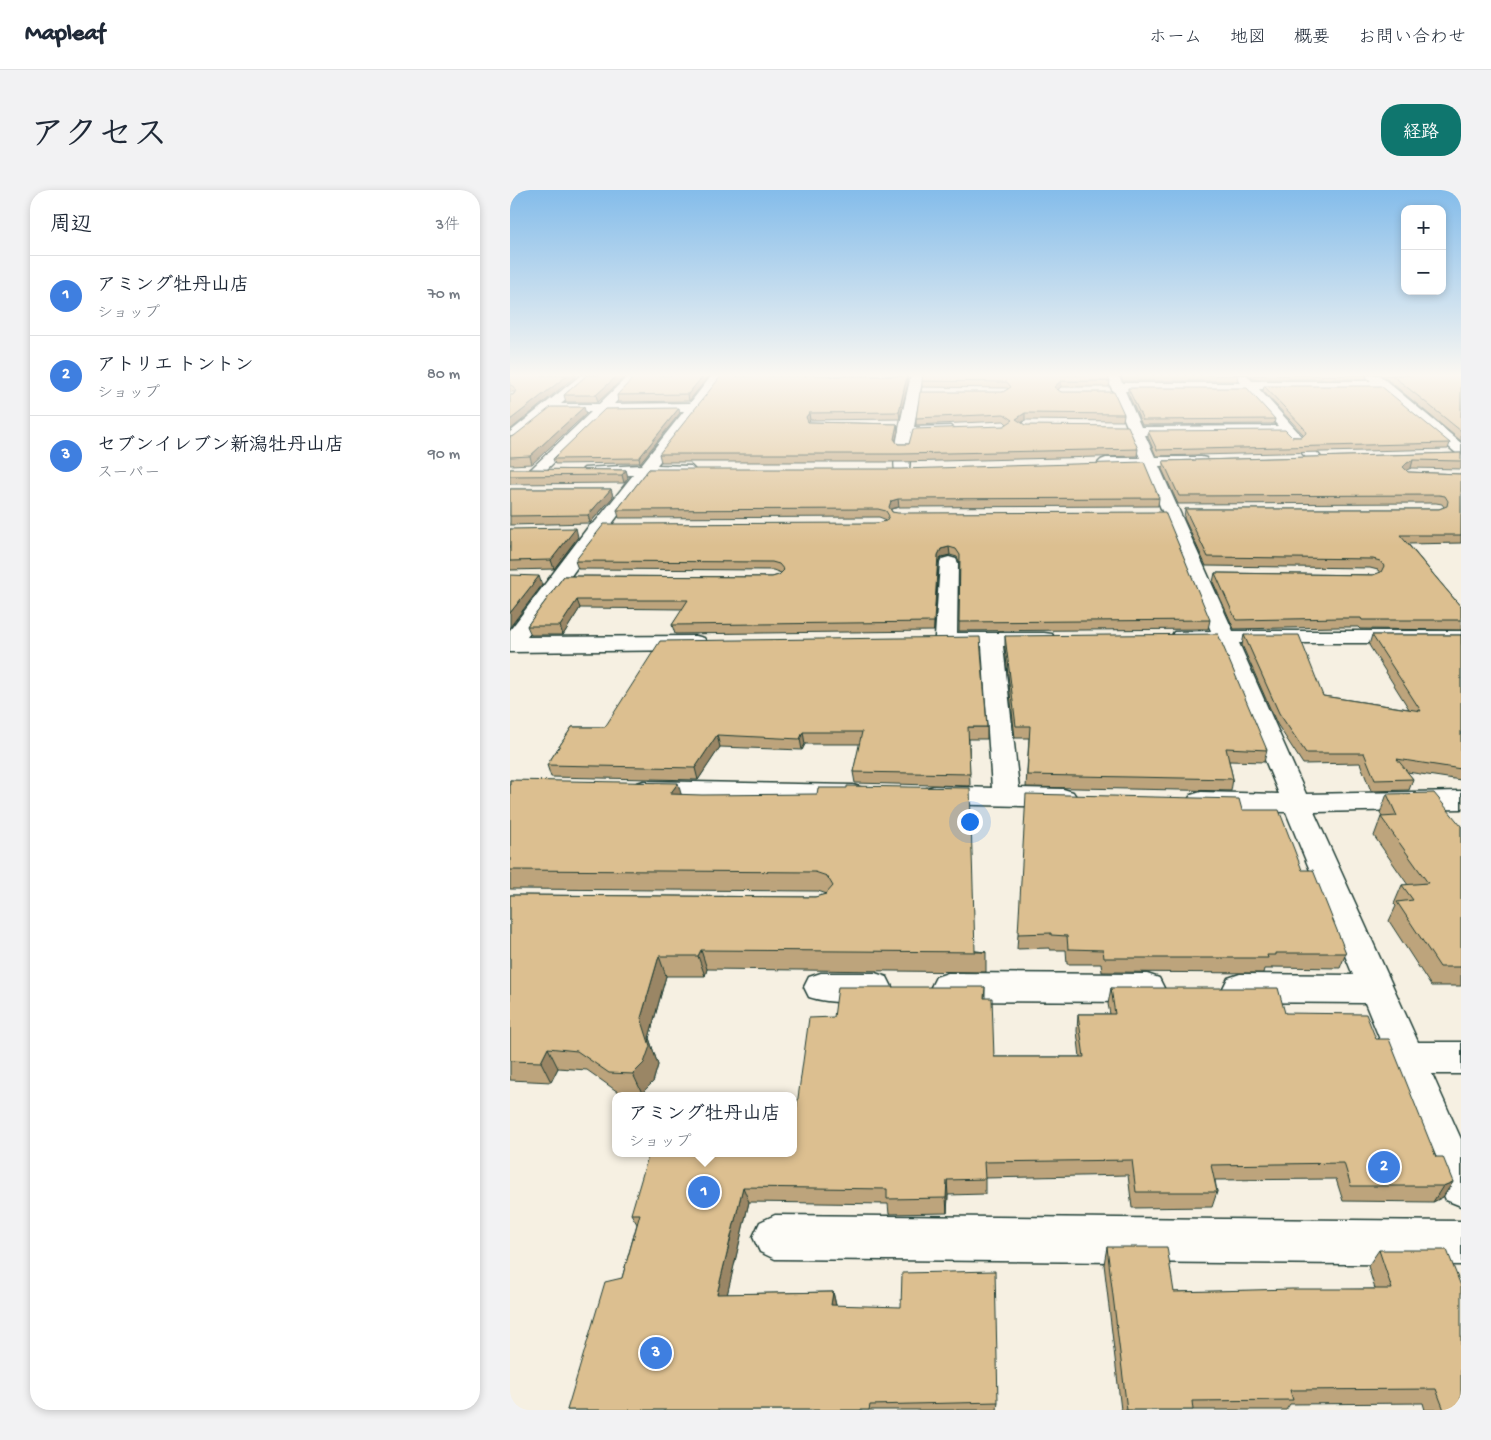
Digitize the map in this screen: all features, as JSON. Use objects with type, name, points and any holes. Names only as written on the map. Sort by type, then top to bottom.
[{"type":"street","points":[[537,471],[578,432]]},
{"type":"street","points":[[675,432],[627,490],[561,577],[517,624],[510,644],[718,642]]},
{"type":"street","points":[[906,432],[896,469],[920,468]]},
{"type":"street","points":[[1132,432],[1171,512],[1223,637],[1297,803],[1461,1186]]},
{"type":"street","points":[[1290,432],[1320,459],[1296,459]]},
{"type":"street","points":[[1439,432],[1461,450]]},
{"type":"street","points":[[883,452],[902,452]]},
{"type":"street","points":[[1442,456],[1461,455]]},
{"type":"street","points":[[1093,464],[1217,460]]},
{"type":"street","points":[[576,471],[705,469]]},
{"type":"street","points":[[519,471],[557,471]]},
{"type":"street","points":[[608,490],[627,490]]},
{"type":"street","points":[[576,530],[621,525]]},
{"type":"street","points":[[949,563],[936,640],[1060,639]]},
{"type":"street","points":[[1197,574],[1216,574]]},
{"type":"street","points":[[535,577],[580,577]]},
{"type":"street","points":[[1165,638],[1461,638]]},
{"type":"street","points":[[992,640],[1006,797]]},
{"type":"street","points":[[619,789],[877,794]]},
{"type":"street","points":[[907,795],[1084,798]]},
{"type":"street","points":[[1180,800],[1297,803],[1461,800]]},
{"type":"street","points":[[820,987],[1376,989]]},
{"type":"street","points":[[1406,1058],[1461,1058]]},
{"type":"street","points":[[775,1237],[1461,1243]]},
{"type":"building","points":[[519,432],[557,432],[530,456],[510,457],[510,437]]},
{"type":"building","points":[[581,432],[660,432],[639,458],[553,459]]},
{"type":"building","points":[[677,432],[895,432],[894,439],[898,444],[909,444],[912,432],[1131,432],[1138,449],[901,454],[659,454]]},
{"type":"building","points":[[1148,432],[1287,432],[1292,437],[1302,437],[1306,433],[1437,432],[1450,443],[1157,450]]},
{"type":"building","points":[[1461,453],[1461,461],[1413,460],[1403,467],[1408,472],[1461,474],[1461,535],[1400,535],[1461,607],[1461,620],[1362,620],[1361,618],[1341,618],[1236,620],[1215,573],[1373,575],[1381,572],[1384,566],[1380,561],[1373,559],[1208,557],[1185,509],[1439,509],[1447,506],[1448,501],[1445,496],[1439,495],[1179,496],[1163,461]]},
{"type":"building","points":[[1144,462],[1159,498],[898,499],[891,501],[889,507],[892,512],[898,513],[1165,512],[1210,620],[959,622],[960,555],[956,549],[949,547],[941,549],[938,555],[934,622],[672,625],[688,600],[577,600],[560,626],[527,626],[564,576],[772,577],[779,575],[784,570],[779,564],[772,562],[575,561],[604,524],[878,523],[886,521],[889,516],[886,511],[878,509],[617,510],[649,469],[901,469]]},
{"type":"building","points":[[510,469],[626,470],[622,475],[510,476]]},
{"type":"building","points":[[510,489],[611,489],[588,515],[510,516]]},
{"type":"building","points":[[576,528],[551,560],[510,561],[510,529]]},
{"type":"building","points":[[510,575],[539,576],[510,613]]},
{"type":"building","points":[[1218,634],[1267,750],[1226,748],[1233,779],[1027,775],[1030,726],[1016,726],[1005,636]]},
{"type":"building","points":[[1244,635],[1299,635],[1323,696],[1421,711],[1372,635],[1461,635],[1461,769],[1397,759],[1413,779],[1375,780],[1364,753],[1306,753],[1279,713]]},
{"type":"building","points":[[980,637],[987,727],[968,727],[970,774],[853,772],[862,732],[803,732],[800,739],[717,735],[695,768],[547,765],[572,727],[605,727],[660,641]]},
{"type":"building","points":[[510,780],[678,783],[670,794],[702,795],[817,794],[818,788],[847,788],[847,786],[970,788],[975,951],[986,952],[701,950],[698,956],[659,956],[641,1018],[650,1046],[644,1063],[633,1074],[609,1073],[577,1051],[548,1048],[541,1062],[510,1061],[510,895],[815,897],[826,894],[833,886],[827,876],[815,872],[510,870]]},
{"type":"building","points":[[1434,793],[1461,826],[1461,967],[1440,967],[1397,902],[1413,900],[1402,885],[1428,883],[1381,817],[1397,816],[1387,794]]},
{"type":"building","points":[[1026,794],[1239,799],[1242,810],[1279,810],[1302,870],[1313,870],[1346,953],[1276,953],[1276,955],[1267,955],[1268,958],[1104,958],[1103,950],[1068,949],[1067,936],[1051,935],[1051,933],[1018,934]]},
{"type":"building","points":[[838,987],[985,987],[984,998],[992,998],[994,1057],[1084,1057],[1078,1014],[1115,1014],[1111,988],[1278,988],[1285,1013],[1366,1014],[1376,1039],[1389,1039],[1436,1157],[1443,1157],[1453,1182],[1443,1186],[1351,1186],[1344,1163],[1211,1165],[1217,1192],[1136,1192],[1132,1160],[984,1162],[985,1179],[947,1180],[946,1198],[887,1199],[887,1189],[743,1187],[717,1294],[833,1292],[831,1305],[901,1307],[902,1273],[995,1271],[998,1402],[870,1405],[869,1410],[567,1410],[605,1282],[622,1278],[640,1214],[631,1214],[648,1157],[797,1157],[797,1105],[809,1018],[834,1017]]},
{"type":"building","points":[[1107,1247],[1167,1247],[1174,1292],[1392,1289],[1379,1250],[1447,1250],[1461,1286],[1461,1410],[1444,1410],[1436,1389],[1290,1390],[1293,1400],[1192,1401],[1193,1410],[1127,1410]]},
{"type":"place","name":"アトリエ トントン","points":[[1384,1167]]},
{"type":"place","name":"アミング牡丹山店","points":[[704,1192]]},
{"type":"place","name":"セブンイレブン新潟牡丹山店","points":[[656,1353]]}]
